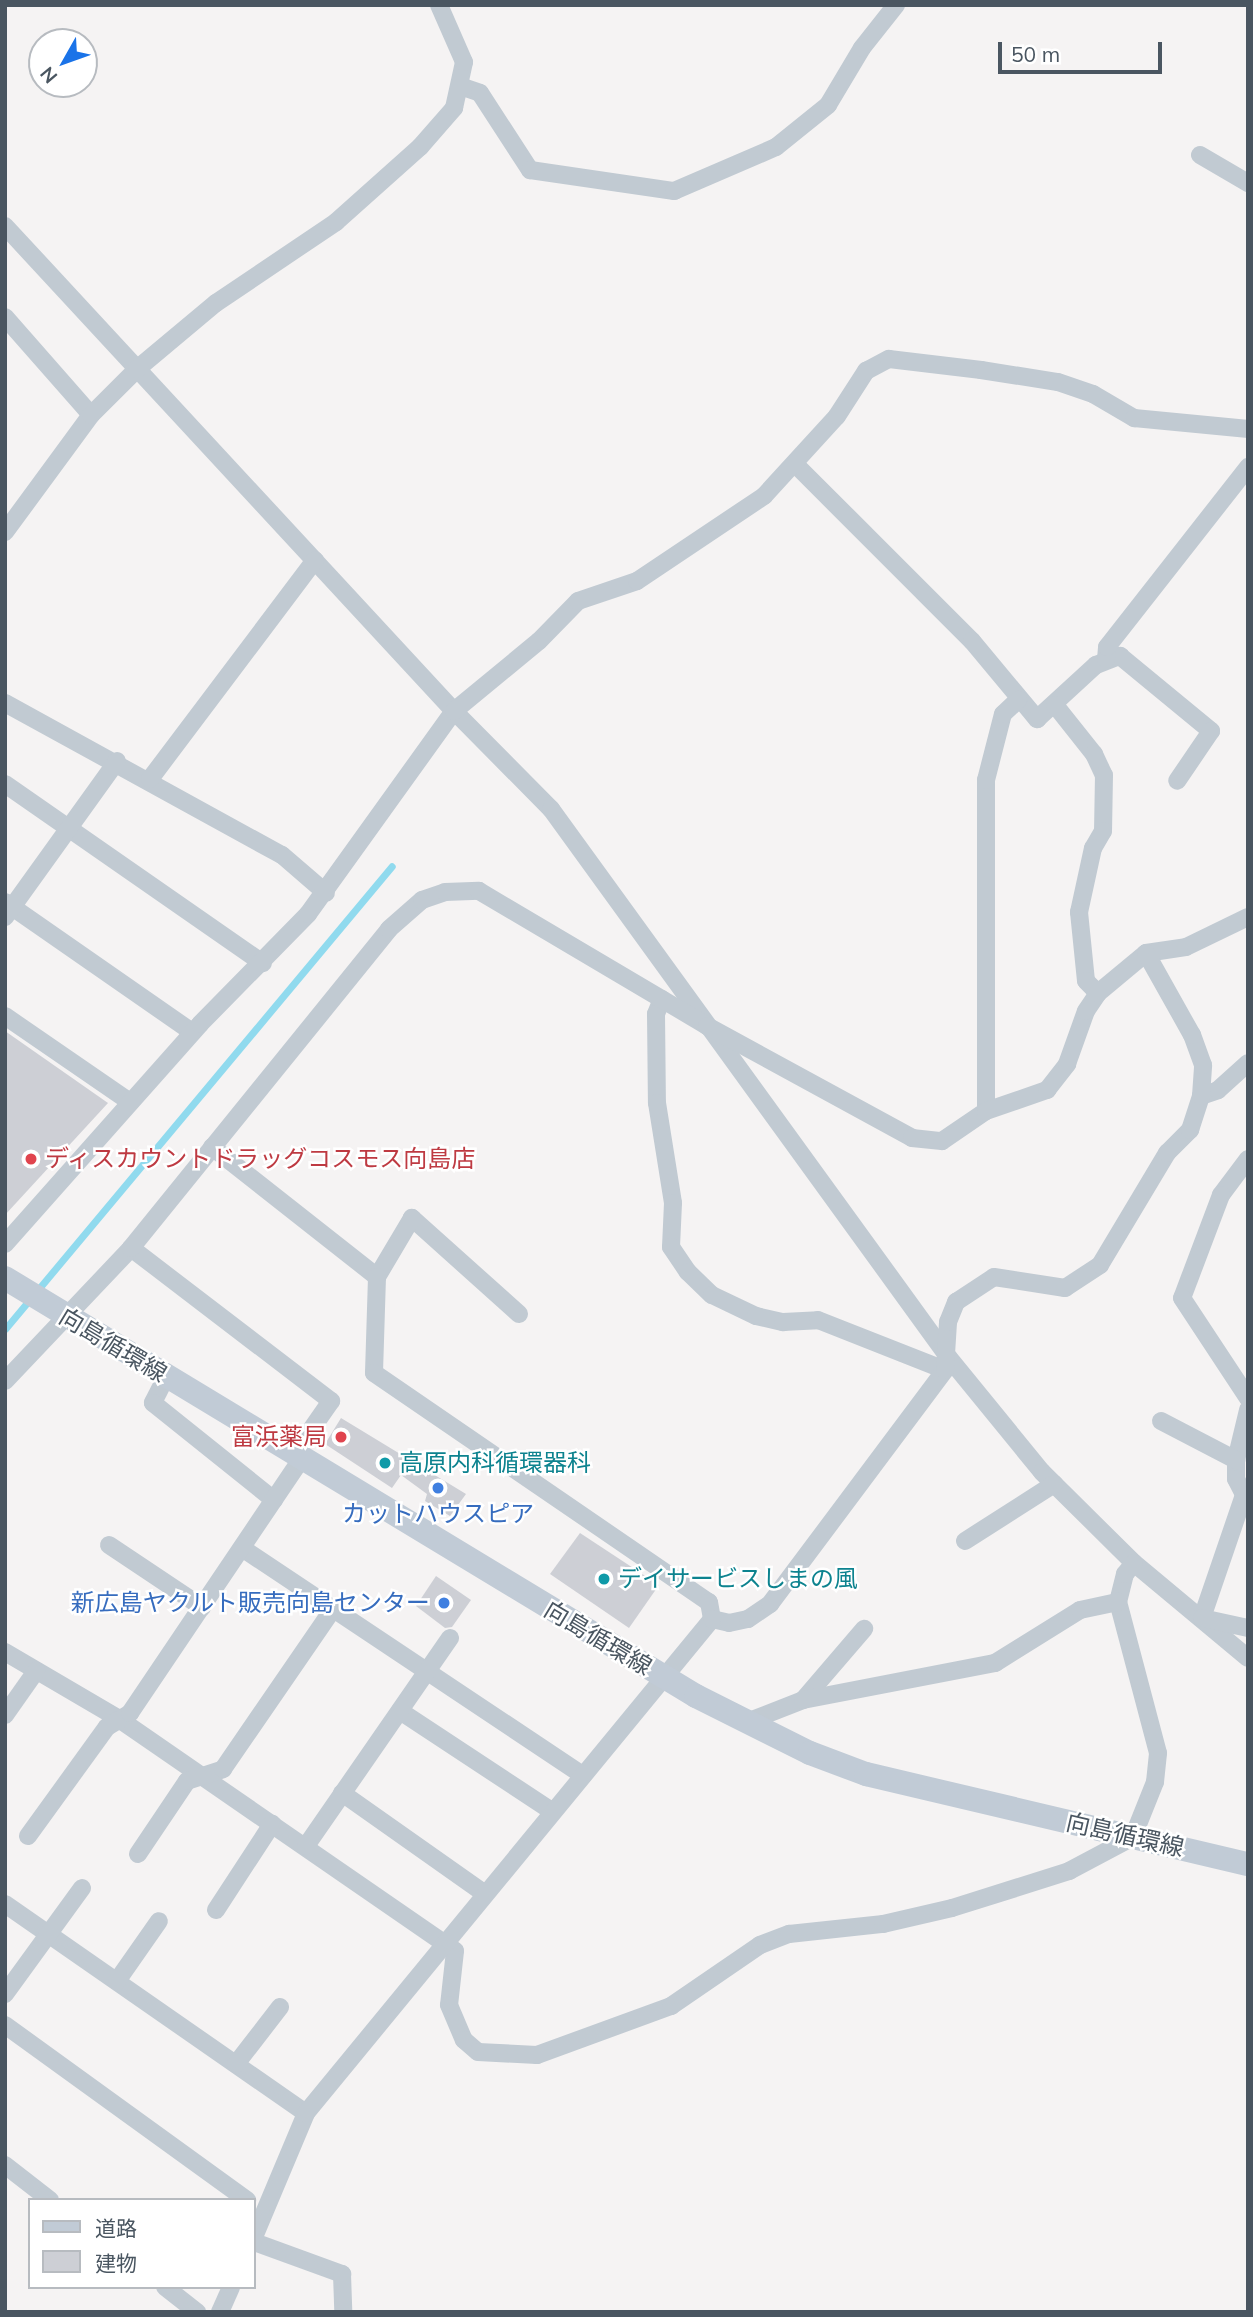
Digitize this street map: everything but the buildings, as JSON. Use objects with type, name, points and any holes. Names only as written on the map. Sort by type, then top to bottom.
[{"type":"main road","name":"向島循環線","points":[[5,1278],[663,1677],[747,1721],[866,1774],[1248,1864]]},
{"type":"street","points":[[5,532],[91,415],[136,369],[216,303],[336,222],[420,147],[454,108],[464,62],[439,5]]},
{"type":"street","points":[[460,86],[480,93],[530,170],[674,191],[776,147],[828,105],[862,48],[896,5]]},
{"type":"street","points":[[1200,155],[1248,183]]},
{"type":"street","points":[[5,226],[454,711],[551,809],[947,1364],[1054,1484],[1134,1563],[1248,1658]]},
{"type":"street","points":[[5,317],[91,415]]},
{"type":"street","points":[[5,1244],[192,1032],[263,963],[326,893],[454,711],[539,641],[578,601],[637,581],[764,496],[796,465],[837,416],[866,370],[889,359],[1058,382],[1093,394],[1134,418],[1248,429]]},
{"type":"street","points":[[796,465],[972,641],[1018,700],[1037,719],[1106,659],[1120,656],[1211,731],[1177,781]]},
{"type":"street","points":[[1106,659],[1107,648],[1248,467]]},
{"type":"street","points":[[150,779],[315,560]]},
{"type":"street","points":[[986,1111],[986,780],[1003,714],[1018,700]]},
{"type":"street","points":[[5,703],[150,779],[282,855],[326,893]]},
{"type":"street","points":[[1055,705],[1094,754],[1104,775],[1107,806],[1103,831],[1093,848],[1079,912],[1086,981],[1098,993]]},
{"type":"street","points":[[117,761],[8,909],[192,1032]]},
{"type":"street","points":[[5,784],[263,963]]},
{"type":"street","points":[[5,1381],[61,1314],[131,1248],[405,911],[445,892],[479,891],[509,905],[707,1026],[912,1138],[942,1142],[986,1111],[1047,1090],[1067,1063],[1086,1011],[1098,993],[1146,953],[1186,947],[1248,917]]},
{"type":"street","points":[[712,1619],[729,1623],[748,1619],[770,1604],[947,1364],[948,1322],[956,1302],[976,1285],[994,1278],[1065,1287],[1100,1265],[1167,1153],[1190,1130],[1201,1096],[1203,1065],[1192,1035],[1146,953]]},
{"type":"street","points":[[662,999],[656,1014],[657,1103],[673,1203],[671,1247],[688,1272],[712,1294],[756,1316],[783,1322],[818,1320],[947,1364]]},
{"type":"street","points":[[5,1016],[130,1102]]},
{"type":"street","points":[[1201,1096],[1218,1090],[1248,1063]]},
{"type":"street","points":[[212,1147],[377,1277]]},
{"type":"street","points":[[1248,1159],[1221,1195],[1182,1298],[1248,1398]]},
{"type":"street","points":[[519,1314],[412,1218],[377,1277],[374,1373],[709,1602],[712,1619]]},
{"type":"street","points":[[28,1836],[107,1727],[130,1713],[274,1500],[331,1401],[131,1248]]},
{"type":"street","points":[[166,1377],[153,1403],[274,1500]]},
{"type":"street","points":[[1202,1618],[1246,1494],[1236,1479],[1236,1460],[1248,1410]]},
{"type":"street","points":[[1161,1421],[1236,1460]]},
{"type":"street","points":[[965,1541],[1054,1484]]},
{"type":"street","points":[[109,1545],[202,1607]]},
{"type":"street","points":[[242,1548],[425,1673],[583,1775]]},
{"type":"street","points":[[5,1652],[119,1719],[455,1951],[449,2005],[464,2040],[478,2052],[537,2055],[671,2006],[760,1945],[789,1934],[883,1924],[952,1908],[1069,1871],[1133,1837],[1155,1782],[1158,1753],[1118,1602],[1125,1574],[1134,1563]]},
{"type":"street","points":[[747,1721],[803,1700],[995,1663],[1080,1611],[1118,1602]]},
{"type":"street","points":[[138,1854],[187,1781],[223,1769],[333,1609]]},
{"type":"street","points":[[1202,1618],[1248,1628]]},
{"type":"street","points":[[256,2227],[259,2208],[306,2113],[712,1619]]},
{"type":"street","points":[[803,1700],[864,1629]]},
{"type":"street","points":[[306,1846],[450,1638]]},
{"type":"street","points":[[5,1715],[36,1671]]},
{"type":"street","points":[[400,1711],[553,1812]]},
{"type":"street","points":[[342,1793],[485,1895]]},
{"type":"street","points":[[216,1910],[272,1824]]},
{"type":"street","points":[[5,1994],[82,1888]]},
{"type":"street","points":[[5,1904],[306,2113]]},
{"type":"street","points":[[117,1981],[159,1921]]},
{"type":"street","points":[[236,2064],[280,2007]]},
{"type":"street","points":[[5,2025],[244,2198]]},
{"type":"street","points":[[5,2165],[47,2198]]},
{"type":"street","points":[[256,2240],[342,2273],[343,2312]]},
{"type":"street","points":[[168,2289],[197,2312]]},
{"type":"street","points":[[220,2312],[230,2289]]},
{"type":"waterway","points":[[5,1329],[392,866]]},
{"type":"place","name":"ディスカウントドラッグコスモス向島店","points":[[31,1159]]},
{"type":"place","name":"富浜薬局","points":[[341,1437]]},
{"type":"place","name":"高原内科循環器科","points":[[385,1463]]},
{"type":"place","name":"カットハウスピア","points":[[438,1488]]},
{"type":"place","name":"デイサービスしまの風","points":[[604,1579]]},
{"type":"place","name":"新広島ヤクルト販売向島センター","points":[[444,1603]]}]
